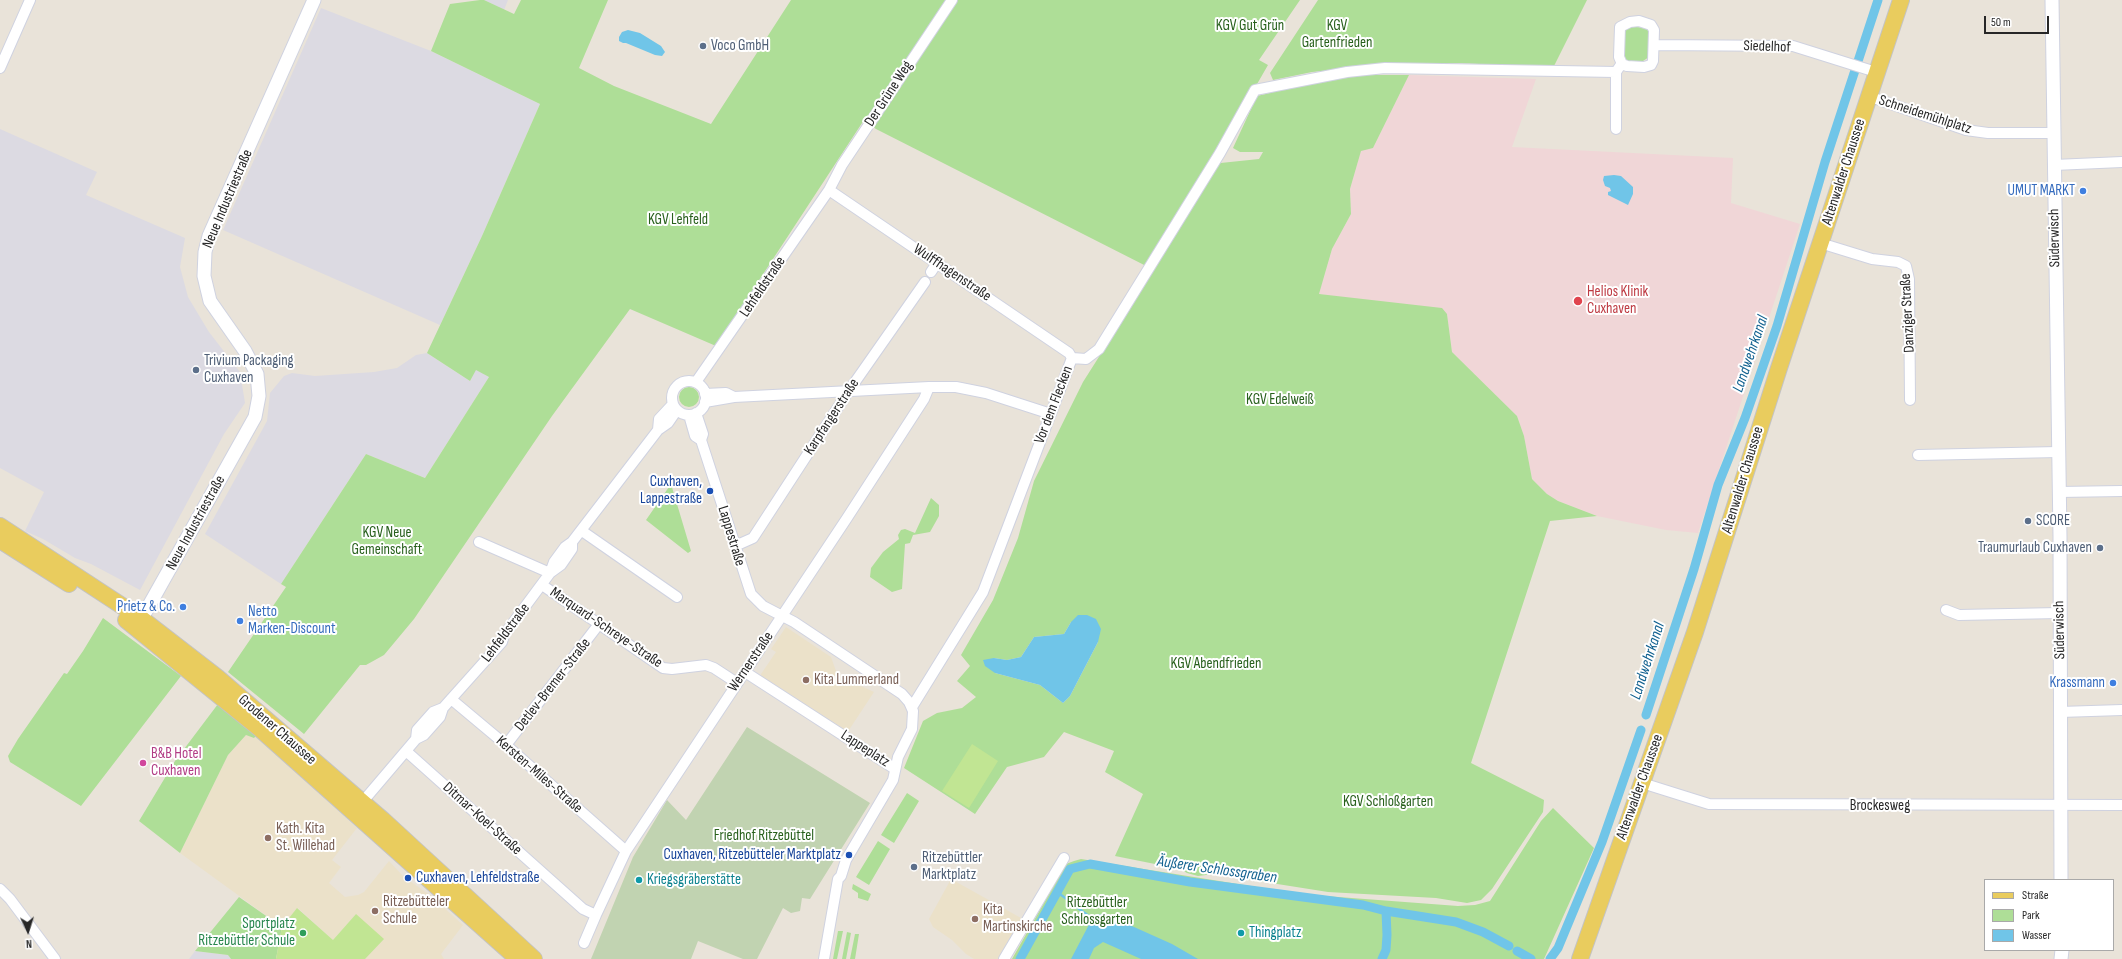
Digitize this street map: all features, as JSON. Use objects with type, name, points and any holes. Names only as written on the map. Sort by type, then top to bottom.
[{"type":"main road","name":"Altenwalder Chaussee","points":[[1580,959],[1695,632],[1868,96],[1870,70],[1901,0]]},
{"type":"main road","name":"Grodener Chaussee","points":[[0,526],[217,677],[518,959]]},
{"type":"main road","name":"Grodener Chaussee","points":[[0,540],[139,624]]},
{"type":"main road","name":"Grodener Chaussee","points":[[358,808],[419,852],[534,959]]},
{"type":"street","points":[[0,68],[30,0]]},
{"type":"street","name":"Neue Industriestraße","points":[[139,624],[255,417],[259,396],[257,374],[245,351],[210,301],[204,276],[205,252],[209,236],[314,0]]},
{"type":"street","name":"Der Grüne Weg","points":[[829,190],[842,165],[952,0]]},
{"type":"street","name":"Süderwisch","points":[[2052,0],[2059,492],[2061,879]]},
{"type":"street","points":[[1616,129],[1620,28],[1625,24],[1639,21],[1651,25],[1654,30],[1655,45],[1651,65],[1619,68]]},
{"type":"street","name":"Siedelhof","points":[[1655,45],[1793,46],[1870,70]]},
{"type":"street","name":"Vor dem Flecken","points":[[912,707],[983,592],[1072,358],[1086,359],[1099,349],[1220,153],[1255,90],[1346,72],[1385,68],[1519,71],[1619,68]]},
{"type":"street","name":"Schneidemühlplatz","points":[[1868,96],[1966,130],[1988,133],[2054,134]]},
{"type":"street","points":[[2054,164],[2122,162]]},
{"type":"street","name":"Wulffhagenstraße","points":[[829,190],[1069,353],[1072,358]]},
{"type":"street","name":"Lehfeldstraße","points":[[696,382],[829,190]]},
{"type":"street","name":"Danziger Straße","points":[[1820,243],[1872,259],[1898,262],[1906,266],[1909,279],[1910,400]]},
{"type":"street","points":[[932,272],[937,263]]},
{"type":"street","name":"Karpfangerstraße","points":[[735,546],[753,538],[848,392],[925,282]]},
{"type":"street","points":[[690,381],[696,382],[700,385],[705,398],[693,414],[675,407],[672,394],[679,384],[690,381]]},
{"type":"street","points":[[705,398],[929,387],[972,389],[1051,414]]},
{"type":"street","name":"Wernerstraße","points":[[584,943],[626,851],[737,683],[746,672],[924,399],[929,387]]},
{"type":"street","name":"Lehfeldstraße","points":[[358,808],[416,739],[417,730],[433,712],[443,708],[502,642],[504,635],[550,573],[562,565],[572,549],[572,542],[582,531],[658,430],[660,420],[675,407]]},
{"type":"street","name":"Lappestraße","points":[[693,414],[703,434],[701,440],[751,594],[763,606],[782,616]]},
{"type":"street","points":[[1918,455],[2058,452]]},
{"type":"street","points":[[2059,492],[2122,491]]},
{"type":"street","points":[[582,531],[677,597]]},
{"type":"street","points":[[480,542],[550,573]]},
{"type":"street","name":"Marquard-Schreye-Straße","points":[[542,585],[663,668],[672,669],[706,665],[714,668],[737,683]]},
{"type":"street","points":[[1946,610],[1959,615],[2059,613]]},
{"type":"street","points":[[782,616],[806,629],[902,694],[912,707]]},
{"type":"street","name":"Detlev-Bremer-Straße","points":[[506,745],[599,624]]},
{"type":"street","name":"Lappeplatz","points":[[746,672],[896,769],[898,757],[912,729],[914,720],[912,707]]},
{"type":"street","name":"Kersten-Miles-Straße","points":[[450,699],[506,745],[626,851]]},
{"type":"street","points":[[2060,712],[2122,710]]},
{"type":"street","name":"Ditmar-Koel-Straße","points":[[406,752],[583,908],[596,914]]},
{"type":"street","points":[[824,959],[838,878],[841,876],[846,860],[893,780],[896,769]]},
{"type":"street","name":"Brockesweg","points":[[1642,783],[1709,804],[2122,805]]},
{"type":"street","points":[[1004,959],[1064,858]]},
{"type":"street","points":[[0,889],[10,899],[55,959]]},
{"type":"shaded area","points":[[484,0],[508,0],[504,10]]},
{"type":"shaded area","points":[[321,8],[431,51],[540,104],[482,236],[440,325],[223,230]]},
{"type":"shaded area","name":"Helios Klinik Cuxhaven","points":[[1409,75],[1536,79],[1512,147],[1733,158],[1731,203],[1800,224],[1698,533],[1666,530],[1597,516],[1558,501],[1547,494],[1532,479],[1524,436],[1517,416],[1452,352],[1447,314],[1319,294],[1332,249],[1351,214],[1350,189],[1361,150],[1373,148]]},
{"type":"shaded area","points":[[0,129],[97,172],[86,195],[185,238],[180,267],[188,297],[209,332],[240,372],[245,403],[224,434],[140,590],[25,531],[44,492],[0,468]]},
{"type":"shaded area","points":[[427,353],[470,381],[476,369],[489,377],[425,478],[366,454],[281,584],[205,534],[267,421],[270,393],[284,376],[292,373],[315,376],[374,372],[397,368],[416,355]]},
{"type":"shaded area","name":"Kita Lummerland","points":[[786,627],[831,657],[836,671],[843,678],[874,692],[847,733],[759,677],[776,652],[771,649]]},
{"type":"shaded area","name":"Kath. Kita St. Willehad","points":[[246,735],[254,738],[256,736],[357,828],[332,860],[341,867],[329,883],[345,897],[358,895],[364,892],[389,861],[404,877],[430,895],[463,925],[441,954],[444,959],[365,959],[356,914],[333,940],[298,908],[282,927],[180,853],[228,755]]},
{"type":"shaded area","name":"Kita Martinskirche","points":[[951,879],[1021,918],[999,959],[974,959],[966,954],[952,940],[933,927],[929,919]]},
{"type":"shaded area","points":[[195,951],[228,955],[231,959],[189,959]]},
{"type":"green space","points":[[484,0],[514,14],[521,0],[608,0],[579,68],[614,86],[711,124],[791,0],[1300,0],[1259,60],[1268,65],[1211,164],[1259,159],[1263,152],[1240,152],[1233,148],[1257,96],[1315,82],[1364,75],[1409,75],[1373,148],[1361,151],[1350,189],[1351,214],[1332,249],[1319,294],[1442,308],[1447,314],[1452,352],[1517,416],[1524,436],[1532,479],[1547,494],[1558,501],[1597,516],[1550,521],[1471,763],[1544,800],[1543,812],[1492,889],[1481,900],[1467,903],[1436,898],[1328,892],[1214,874],[1198,876],[1187,873],[1177,867],[1115,856],[1143,794],[1105,772],[1114,751],[1064,732],[1044,757],[1007,767],[975,814],[904,768],[923,721],[937,713],[962,708],[976,697],[957,681],[970,666],[961,655],[993,600],[1018,538],[1034,481],[1083,382],[1154,270],[876,129],[864,120],[716,346],[630,309],[552,416],[414,619],[384,655],[366,665],[360,665],[304,734],[228,672],[286,587],[281,584],[366,454],[425,478],[489,377],[476,370],[470,381],[427,353],[482,236],[540,104],[431,51],[450,4]],"holes":[[[1071,622],[1098,642],[1070,696],[1063,703],[1040,685],[995,673],[994,658],[1007,660],[1021,657],[1034,637],[1064,634]]]},
{"type":"green space","name":"KGV Gartenfrieden","points":[[1318,0],[1587,0],[1553,68],[1460,63],[1383,65],[1312,72],[1273,80],[1270,73]]},
{"type":"green space","points":[[1627,26],[1646,28],[1651,32],[1649,57],[1643,61],[1631,62],[1624,59],[1624,31]]},
{"type":"green space","points":[[689,387],[696,390],[699,397],[696,404],[689,407],[682,404],[679,397],[682,390]]},
{"type":"green space","points":[[671,484],[691,551],[688,553],[646,520]]},
{"type":"green space","points":[[931,498],[939,505],[939,516],[930,532],[913,535],[910,543],[905,544],[902,589],[892,592],[870,577],[871,568],[883,552],[899,539],[898,535],[901,530],[905,529],[915,533]]},
{"type":"green space","points":[[103,618],[181,676],[81,806],[10,762],[8,756],[18,739],[64,673],[67,674],[83,651]]},
{"type":"green space","points":[[218,704],[256,736],[254,738],[246,735],[228,755],[180,853],[139,821],[175,761]]},
{"type":"green space","name":"Friedhof Ritzebüttel","points":[[747,727],[870,803],[810,899],[802,898],[800,911],[791,913],[783,908],[757,959],[743,959],[698,941],[691,959],[591,959],[633,857],[667,800],[686,820]]},
{"type":"green space","points":[[972,744],[998,761],[969,808],[942,791]]},
{"type":"green space","points":[[907,793],[919,801],[894,843],[881,835]]},
{"type":"green space","name":"Ritzebüttler Schlossgarten","points":[[1553,808],[1594,848],[1544,959],[1012,959],[1066,864],[1081,859],[1282,891],[1325,896],[1458,906],[1475,905],[1490,901],[1541,821]]},
{"type":"green space","points":[[878,841],[890,849],[869,885],[856,877]]},
{"type":"green space","points":[[853,884],[871,894],[868,901],[858,898],[858,893],[852,889]]},
{"type":"green space","points":[[239,897],[282,927],[276,959],[231,959],[228,955],[195,951]]},
{"type":"green space","name":"Sportplatz Ritzebüttler Schule","points":[[297,908],[333,940],[356,914],[384,939],[365,959],[276,959],[282,927]]},
{"type":"green space","points":[[838,931],[843,931],[837,959],[833,959]]},
{"type":"green space","points":[[847,932],[851,933],[846,959],[842,959]]},
{"type":"green space","points":[[855,934],[859,934],[855,959],[850,959]]},
{"type":"water","points":[[628,30],[640,33],[661,46],[665,52],[662,56],[655,55],[619,41],[619,37],[622,32]]},
{"type":"water","points":[[1604,176],[1621,176],[1633,187],[1633,194],[1628,205],[1608,195],[1608,192],[1611,191],[1610,188],[1605,186],[1603,180]]},
{"type":"water","points":[[1078,615],[1087,615],[1096,619],[1101,629],[1098,642],[1070,696],[1063,703],[1040,685],[995,673],[985,666],[983,660],[994,658],[1007,660],[1021,657],[1034,637],[1064,634],[1071,622]]},
{"type":"water","points":[[1105,914],[1172,944],[1198,959],[1141,959],[1103,942],[1094,948],[1089,959],[1071,959],[1094,915]]},
{"type":"waterway","name":"Landwehrkanal","points":[[1646,715],[1694,569],[1718,485],[1745,418],[1777,326],[1825,162],[1878,0]]},
{"type":"waterway","name":"Landwehrkanal","points":[[1550,959],[1558,948],[1602,842],[1641,730]]},
{"type":"waterway","name":"Äußerer Schlossgraben","points":[[1020,959],[1070,869],[1090,864],[1190,882],[1363,905],[1386,911]]},
{"type":"waterway","name":"Äußerer Schlossgraben","points":[[1057,892],[1068,900]]},
{"type":"waterway","name":"Äußerer Schlossgraben","points":[[1075,906],[1093,919]]},
{"type":"waterway","name":"Äußerer Schlossgraben","points":[[1382,959],[1386,950],[1386,911],[1456,922],[1483,932],[1509,946]]},
{"type":"waterway","name":"Äußerer Schlossgraben","points":[[1517,951],[1531,959]]},
{"type":"place","name":"Voco GmbH","points":[[703,46]]},
{"type":"place","name":"UMUT MARKT","points":[[2083,191]]},
{"type":"place","name":"Helios Klinik Cuxhaven","points":[[1578,301]]},
{"type":"place","name":"Trivium Packaging Cuxhaven","points":[[196,370]]},
{"type":"place","name":"Cuxhaven, Lappestraße","points":[[710,491]]},
{"type":"place","name":"SCORE","points":[[2028,521]]},
{"type":"place","name":"Traumurlaub Cuxhaven","points":[[2100,548]]},
{"type":"place","name":"Prietz & Co.","points":[[183,607]]},
{"type":"place","name":"Netto Marken-Discount","points":[[240,621]]},
{"type":"place","name":"Kita Lummerland","points":[[806,680]]},
{"type":"place","name":"Krassmann","points":[[2113,683]]},
{"type":"place","name":"B&B Hotel Cuxhaven","points":[[143,763]]},
{"type":"place","name":"Kath. Kita St. Willehad","points":[[268,838]]},
{"type":"place","name":"Cuxhaven, Ritzebütteler Marktplatz","points":[[849,855]]},
{"type":"place","name":"Ritzebüttler Marktplatz","points":[[914,867]]},
{"type":"place","name":"Cuxhaven, Lehfeldstraße","points":[[408,878]]},
{"type":"place","name":"Kriegsgräberstätte","points":[[639,880]]},
{"type":"place","name":"Ritzebütteler Schule","points":[[375,911]]},
{"type":"place","name":"Kita Martinskirche","points":[[975,919]]},
{"type":"place","name":"Sportplatz Ritzebüttler Schule","points":[[303,933]]},
{"type":"place","name":"Thingplatz","points":[[1241,933]]},
{"type":"park label","name":"KGV Gut Grün","points":[[1250,26]]},
{"type":"park label","name":"KGV Lehfeld","points":[[678,220]]},
{"type":"park label","name":"KGV Edelweiß","points":[[1280,400]]},
{"type":"park label","name":"KGV Neue Gemeinschaft","points":[[387,542]]},
{"type":"park label","name":"KGV Abendfrieden","points":[[1216,664]]},
{"type":"park label","name":"KGV Schloßgarten","points":[[1388,802]]}]
